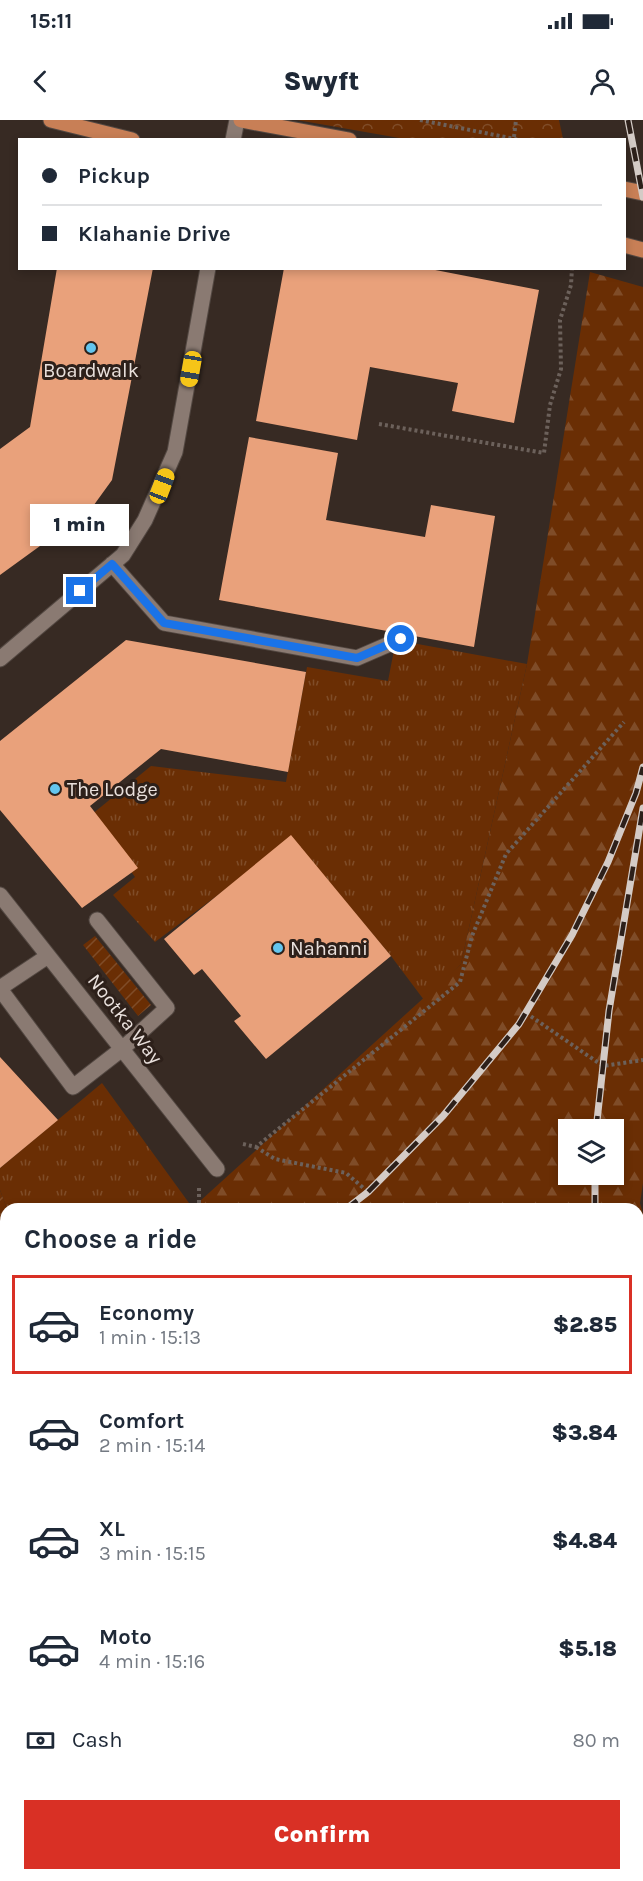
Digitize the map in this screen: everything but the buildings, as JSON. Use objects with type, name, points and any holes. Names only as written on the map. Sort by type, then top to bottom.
[{"type":"main road","points":[[51,120],[124,138]]},
{"type":"main road","points":[[241,120],[338,138]]},
{"type":"main road","points":[[626,189],[643,193]]},
{"type":"main road","points":[[626,246],[643,250]]},
{"type":"street","points":[[233,138],[237,120]]},
{"type":"street","points":[[0,659],[123,555],[145,520],[175,453],[208,270]]},
{"type":"street","points":[[112,564],[164,623],[357,658],[401,639]]},
{"type":"street","name":"Nootka Way","points":[[0,896],[217,1169]]},
{"type":"street","points":[[48,956],[0,989],[73,1087],[122,1049],[167,1008],[97,920]]},
{"type":"path","points":[[420,120],[514,137],[516,120]]},
{"type":"path","points":[[380,424],[544,453],[550,405],[561,369],[560,320],[571,285],[572,270]]},
{"type":"path","points":[[256,1147],[460,982],[472,936],[506,854],[624,722]]},
{"type":"path","points":[[526,1013],[603,1066],[643,1060]]},
{"type":"path","points":[[243,1144],[256,1147],[275,1159],[346,1173],[368,1191]]},
{"type":"path","points":[[199,1203],[200,1188]]},
{"type":"green space","points":[[297,120],[559,120],[563,138],[399,138]]},
{"type":"green space","points":[[590,272],[643,287],[643,1183],[640,1203],[197,1203],[461,964],[527,664]]},
{"type":"green space","points":[[396,640],[527,664],[461,964],[424,1000],[391,956],[293,839],[155,942],[113,895],[135,877],[91,815],[151,766],[286,782],[307,667],[388,681]]},
{"type":"green space","points":[[95,936],[151,1005],[138,1016],[83,945]]},
{"type":"green space","points":[[102,1083],[189,1203],[5,1203],[0,1190],[0,1168]]},
{"type":"green space","points":[[0,1190],[5,1203],[0,1203]]},
{"type":"railway","points":[[628,120],[643,197]]},
{"type":"railway","points":[[354,1203],[368,1192],[443,1116],[519,1024],[572,935],[608,862],[636,793],[643,767]]},
{"type":"railway","points":[[597,1119],[609,1011],[643,808]]},
{"type":"railway","points":[[595,1185],[595,1203]]},
{"type":"place","name":"Boardwalk","points":[[91,348]]},
{"type":"place","name":"The Lodge","points":[[55,789]]},
{"type":"place","name":"Nahanni","points":[[278,948]]},
{"type":"route","points":[[80,591],[112,564],[164,623],[357,658],[401,639]]}]
